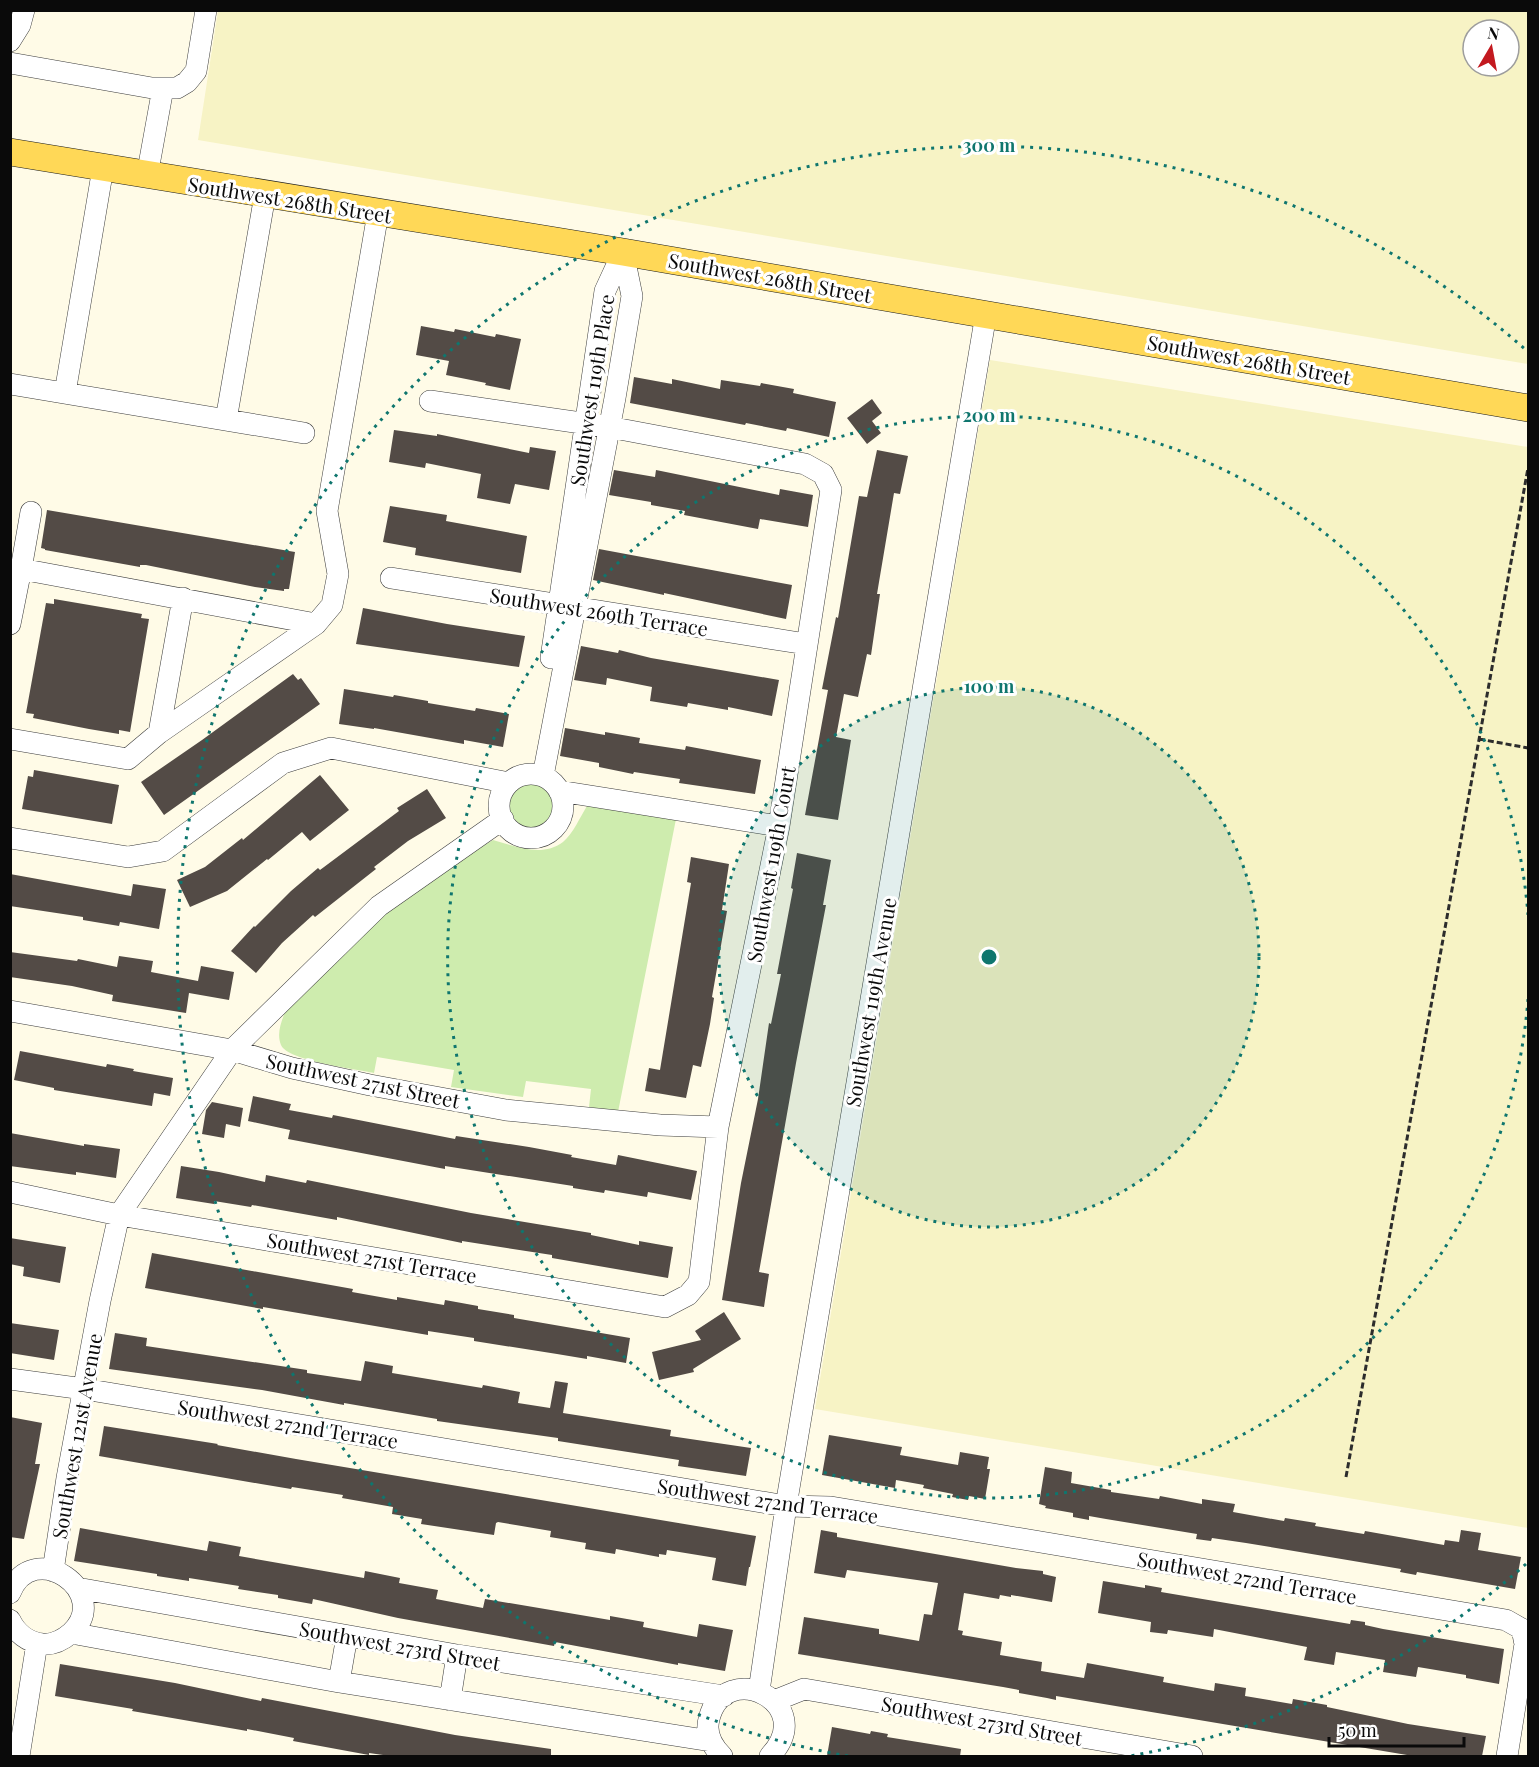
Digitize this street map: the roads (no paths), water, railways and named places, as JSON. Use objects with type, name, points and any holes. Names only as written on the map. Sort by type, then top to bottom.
[{"type":"main road","name":"Southwest 268th Street","points":[[10,153],[623,252],[1528,408]]},
{"type":"street","points":[[10,41],[21,25],[24,10]]},
{"type":"street","points":[[10,63],[152,88],[170,88],[187,82],[196,71],[206,10]]},
{"type":"street","points":[[147,176],[170,88]]},
{"type":"street","points":[[65,393],[103,168]]},
{"type":"street","points":[[226,420],[264,195]]},
{"type":"street","points":[[10,739],[128,759],[159,733],[316,624],[332,605],[338,574],[327,511],[378,213]]},
{"type":"street","name":"Southwest 119th Place","points":[[538,775],[566,606],[585,424],[605,291],[623,252]]},
{"type":"street","name":"Southwest 119th Place","points":[[566,606],[618,384],[632,296],[623,252]]},
{"type":"street","name":"Southwest 119th Avenue","points":[[766,1696],[786,1506],[986,314]]},
{"type":"street","points":[[591,380],[618,384]]},
{"type":"street","points":[[10,384],[304,432]]},
{"type":"street","points":[[430,401],[609,427]]},
{"type":"street","name":"Southwest 119th Court","points":[[609,427],[805,464],[823,474],[831,490],[779,826],[718,1127],[702,1256]]},
{"type":"street","points":[[10,624],[32,512]]},
{"type":"street","points":[[21,569],[316,624]]},
{"type":"street","name":"Southwest 269th Terrace","points":[[391,578],[806,644]]},
{"type":"street","points":[[159,733],[183,598]]},
{"type":"street","points":[[10,838],[128,857],[163,851],[283,763],[331,748],[509,783]]},
{"type":"street","points":[[524,775],[538,775],[555,784],[559,791],[563,800],[560,820],[546,834],[536,837],[517,834],[508,828],[503,819],[500,800],[503,791],[509,783],[524,775]]},
{"type":"street","points":[[559,791],[779,826]]},
{"type":"street","points":[[120,1215],[231,1050],[379,906],[503,819]]},
{"type":"street","name":"Southwest 271st Street","points":[[10,1011],[231,1050],[292,1068],[506,1110],[660,1125],[718,1127]]},
{"type":"street","name":"Southwest 271st Terrace","points":[[10,1192],[120,1215],[665,1307],[688,1295],[699,1282],[702,1256]]},
{"type":"street","name":"Southwest 121st Avenue","points":[[53,1571],[67,1478],[100,1300],[120,1215]]},
{"type":"street","name":"Southwest 272nd Terrace","points":[[10,1379],[84,1389],[786,1506],[831,1507],[1506,1620],[1522,1629],[1525,1644],[1507,1756]]},
{"type":"street","points":[[10,1593],[21,1578],[44,1569],[67,1576],[77,1588],[83,1608],[80,1620],[71,1633],[64,1639],[53,1643],[29,1640],[19,1633],[10,1620]]},
{"type":"street","name":"Southwest 273rd Street","points":[[77,1588],[457,1655],[724,1696],[740,1689],[766,1696],[804,1689],[1192,1756]]},
{"type":"street","points":[[71,1633],[717,1749]]},
{"type":"street","points":[[339,1682],[347,1636]]},
{"type":"street","points":[[19,1756],[37,1642]]},
{"type":"street","points":[[450,1700],[457,1655]]},
{"type":"street","points":[[717,1749],[708,1724],[711,1712],[724,1696]]},
{"type":"street","points":[[766,1696],[781,1712],[784,1724],[783,1736],[778,1748],[770,1756]]}]
